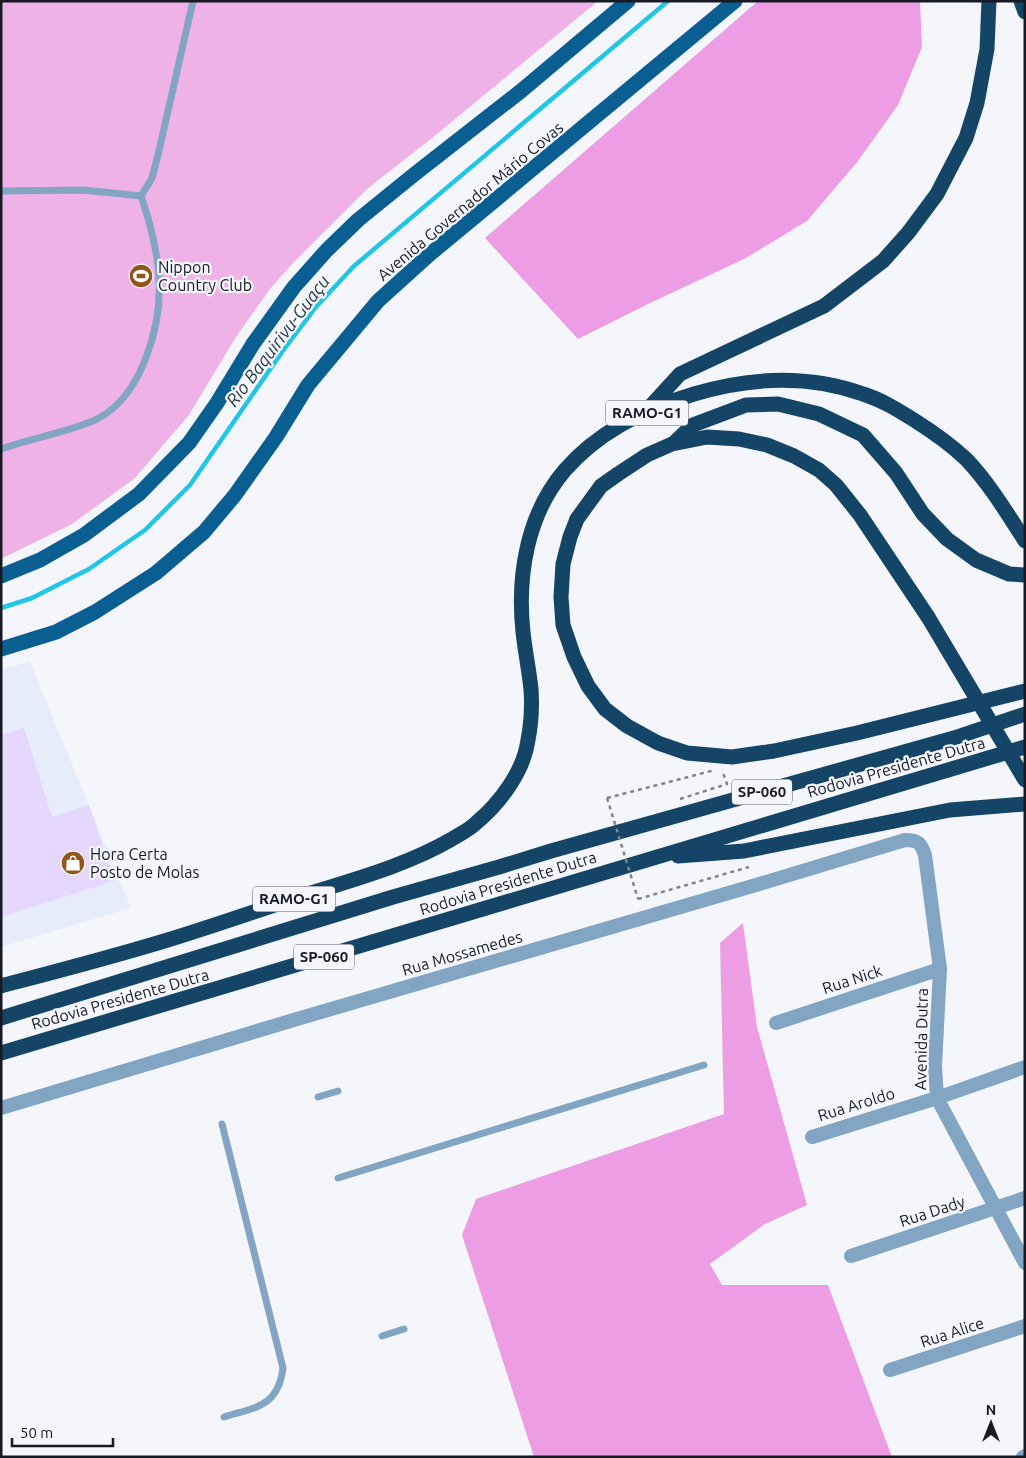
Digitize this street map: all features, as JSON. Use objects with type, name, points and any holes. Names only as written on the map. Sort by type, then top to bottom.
[{"type":"highway","points":[[643,414],[680,374],[824,306],[883,261],[908,233],[937,194],[966,138],[977,103],[987,50],[989,1]]},
{"type":"highway","points":[[1021,1],[1025,12]]},
{"type":"highway","name":"RAMO-G1","points":[[1,986],[159,943],[350,881],[429,852],[474,826],[497,803],[516,775],[528,742],[532,693],[522,627],[521,596],[524,564],[532,529],[544,502],[564,471],[594,442],[630,420],[677,399],[715,388],[750,381],[788,379],[827,384],[865,394],[895,408],[938,436],[967,460],[991,489],[1025,541]]},
{"type":"highway","points":[[672,444],[693,425],[746,404],[778,404],[819,414],[863,434],[896,473],[923,514],[954,544],[976,560],[1009,574],[1025,575]]},
{"type":"highway","points":[[1025,691],[857,733],[774,751],[732,757],[687,753],[658,743],[627,726],[604,709],[588,686],[574,657],[563,625],[561,597],[562,564],[570,537],[577,519],[601,486],[647,455],[672,444],[707,437],[740,439],[767,445],[794,456],[819,470],[836,485],[860,515],[928,617],[1025,780]]},
{"type":"highway","name":"Rodovia Presidente Dutra","points":[[1,1018],[393,897],[954,738],[1025,714]]},
{"type":"highway","name":"Rodovia Presidente Dutra","points":[[1,1053],[1025,747]]},
{"type":"highway","points":[[646,859],[744,851],[950,810],[1025,804]]},
{"type":"main road","points":[[1,576],[40,560],[84,535],[140,494],[189,443],[253,344],[294,287],[326,251],[358,220],[522,91],[628,1]]},
{"type":"main road","name":"Avenida Governador Mário Covas","points":[[1,649],[56,632],[95,612],[156,573],[204,532],[235,496],[276,438],[308,385],[378,301],[430,254],[735,1]]},
{"type":"street","name":"Rua Mossamedes","points":[[1,1108],[279,1024],[905,840],[914,840],[921,845],[924,855]]},
{"type":"street","name":"Avenida Dutra","points":[[924,855],[940,970],[935,1066],[937,1098],[1025,1263]]},
{"type":"street","name":"Rua Nick","points":[[776,1023],[940,970]]},
{"type":"street","name":"Rua Aroldo","points":[[812,1137],[937,1098],[1025,1067]]},
{"type":"street","name":"Rua Dady","points":[[851,1256],[1025,1198]]},
{"type":"street","name":"Rua Alice","points":[[890,1370],[1025,1326]]},
{"type":"lane","points":[[1,449],[67,431],[99,418],[118,404],[130,390],[140,372],[152,337],[158,305],[159,279],[156,249],[141,196],[152,178],[158,156],[194,1]]},
{"type":"lane","points":[[1,191],[83,190],[141,196]]},
{"type":"lane","points":[[338,1178],[704,1065]]},
{"type":"lane","points":[[318,1097],[338,1091]]},
{"type":"lane","points":[[222,1124],[283,1368],[281,1383],[273,1397],[261,1406],[224,1417]]},
{"type":"lane","points":[[382,1336],[404,1329]]},
{"type":"path","points":[[722,769],[607,798],[638,899],[750,867],[744,851]]},
{"type":"shaded area","name":"Nippon Country Club","points":[[1,1],[598,1],[437,134],[367,189],[293,263],[270,289],[236,337],[189,415],[135,478],[72,524],[1,559]]},
{"type":"shaded area","points":[[758,1],[920,1],[922,47],[898,105],[858,161],[807,221],[746,258],[578,339],[485,238]]},
{"type":"shaded area","points":[[30,662],[131,908],[1,947],[1,669]]},
{"type":"shaded area","points":[[743,923],[757,1027],[807,1205],[765,1224],[710,1264],[722,1285],[828,1285],[892,1457],[534,1457],[462,1235],[476,1199],[724,1114],[720,943]]},
{"type":"building","points":[[24,728],[52,817],[89,805],[114,881],[1,917],[1,735]]},
{"type":"waterway","name":"Rio Baquirivu-Guaçu","points":[[1,608],[32,598],[89,569],[145,530],[190,485],[282,352],[316,307],[354,266],[668,1]]},
{"type":"place","name":"Nippon Country Club","points":[[141,276]]},
{"type":"place","name":"Hora Certa Posto de Molas","points":[[73,863]]}]
